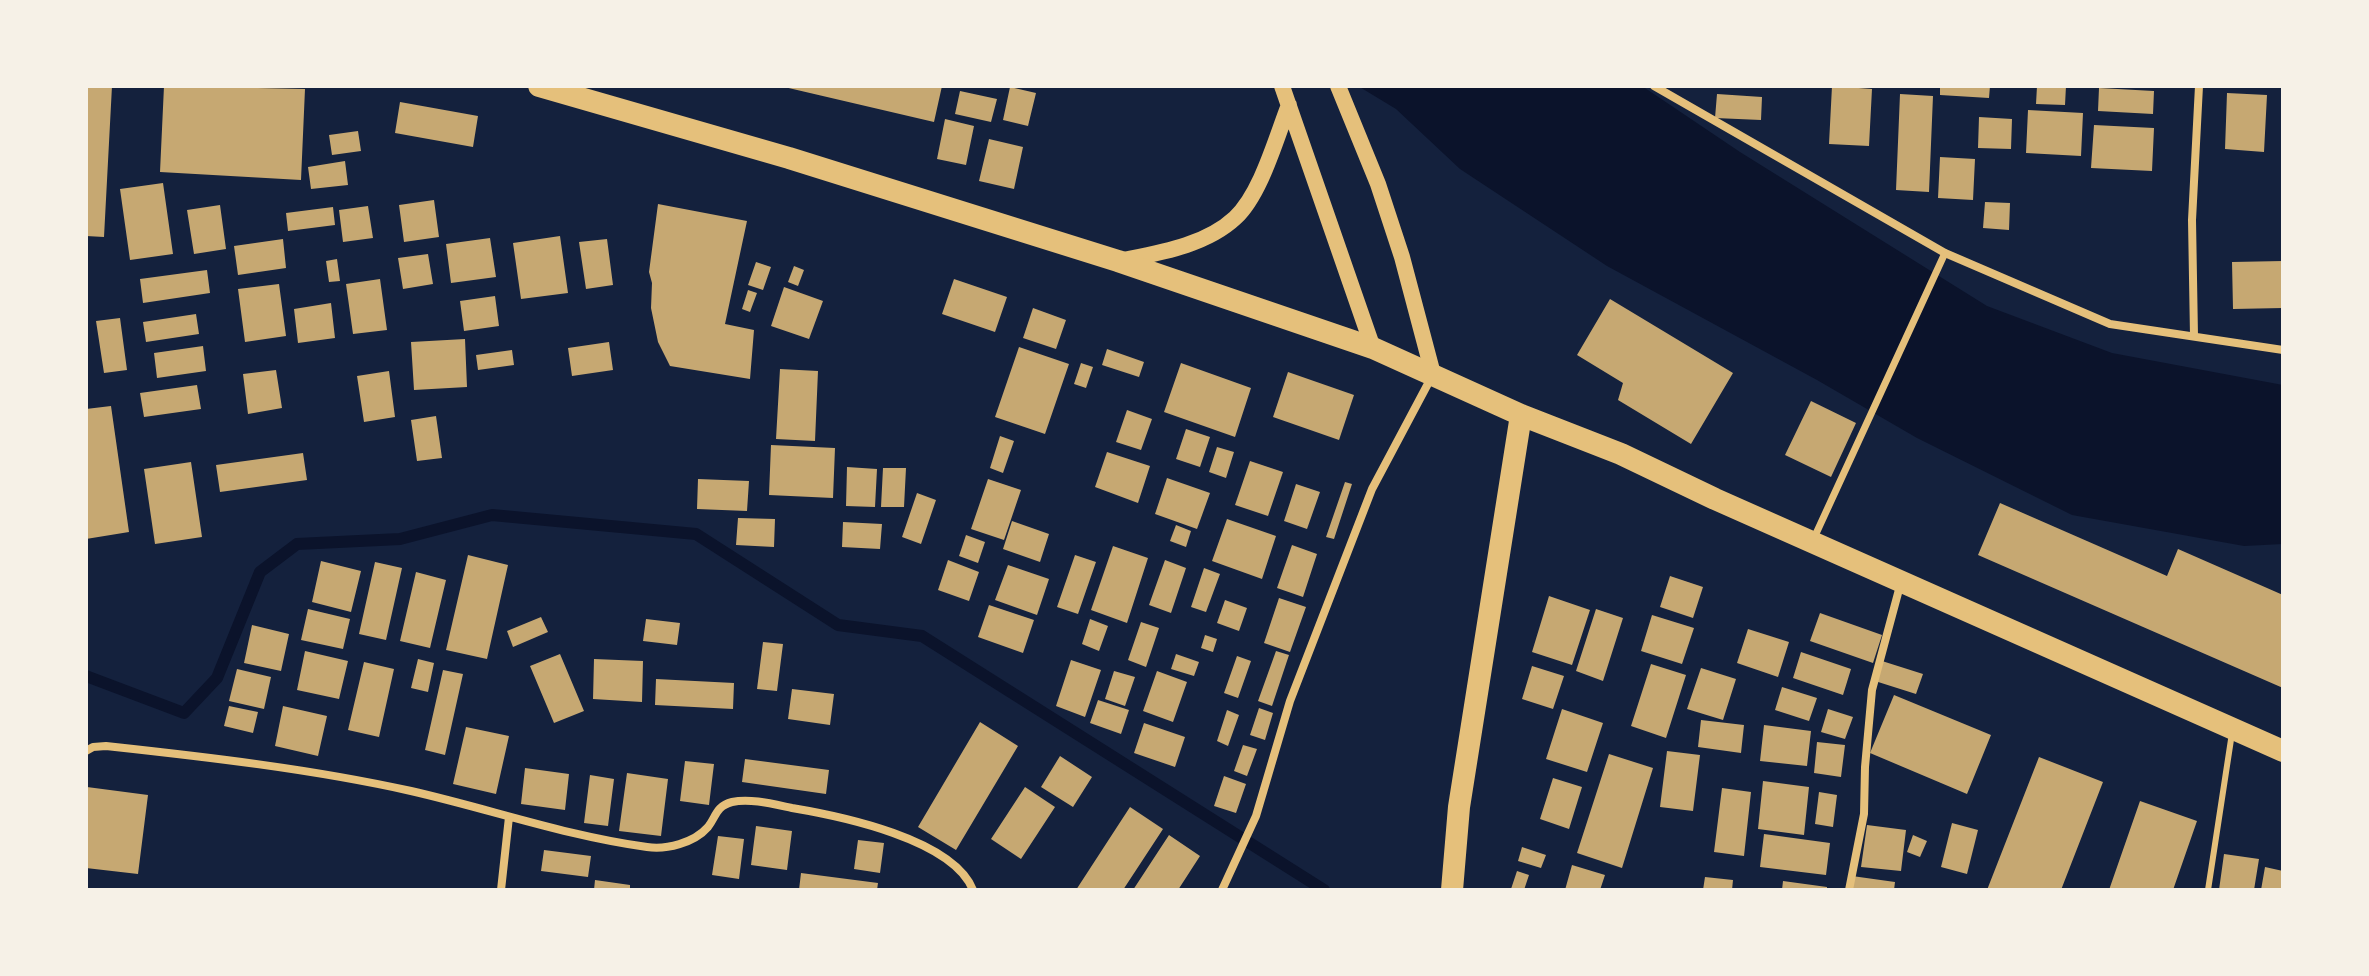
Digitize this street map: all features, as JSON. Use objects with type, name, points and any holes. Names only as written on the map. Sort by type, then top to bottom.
[{"type":"highway","points":[[539,86],[789,158],[1118,261],[1373,348],[1521,415],[1621,454],[2283,751]]},
{"type":"highway","points":[[1452,883],[1459,807],[1521,415]]},
{"type":"main road","points":[[1338,86],[1383,198],[1433,374]]},
{"type":"main road","points":[[1118,261],[1193,243],[1237,217],[1250,198],[1285,94]]},
{"type":"main road","points":[[1285,94],[1373,348]]},
{"type":"street","points":[[1654,86],[1945,253],[2110,324],[2283,350]]},
{"type":"street","points":[[2194,336],[2192,220],[2199,86]]},
{"type":"street","points":[[1812,542],[1945,253]]},
{"type":"street","points":[[1222,890],[1250,832],[1290,701],[1337,574],[1372,489],[1433,374]]},
{"type":"street","points":[[1849,890],[1864,814],[1872,690],[1901,581]]},
{"type":"street","points":[[86,751],[106,746],[185,755],[407,790],[600,839],[652,848],[681,845],[708,828],[715,813],[731,802],[769,803],[845,817],[881,828],[940,855],[962,872],[973,890]]},
{"type":"street","points":[[501,890],[509,817]]},
{"type":"lane","points":[[2208,890],[2232,730]]},
{"type":"water","points":[[1358,86],[1642,86],[1740,152],[1987,306],[2112,353],[2283,385],[2283,544],[2244,546],[2072,515],[1917,438],[1607,266],[1460,169],[1396,109]]},
{"type":"building","points":[[86,86],[112,86],[104,237],[86,236]]},
{"type":"building","points":[[164,86],[305,89],[301,180],[160,172]]},
{"type":"building","points":[[780,86],[942,86],[934,122]]},
{"type":"building","points":[[1832,86],[1872,89],[1869,146],[1829,144]]},
{"type":"building","points":[[1940,86],[1990,86],[1989,98],[1940,95]]},
{"type":"building","points":[[2037,86],[2066,86],[2065,105],[2036,104]]},
{"type":"building","points":[[1010,87],[1036,93],[1028,126],[1003,120]]},
{"type":"building","points":[[2099,88],[2154,91],[2153,114],[2098,111]]},
{"type":"building","points":[[960,91],[997,99],[991,122],[955,114]]},
{"type":"building","points":[[2227,93],[2267,95],[2264,152],[2225,149]]},
{"type":"building","points":[[1717,94],[1762,97],[1761,120],[1715,118]]},
{"type":"building","points":[[1900,94],[1933,96],[1929,192],[1896,190]]},
{"type":"building","points":[[400,102],[478,116],[473,147],[395,133]]},
{"type":"building","points":[[2028,110],[2083,113],[2081,156],[2026,153]]},
{"type":"building","points":[[1979,117],[2012,119],[2011,149],[1978,148]]},
{"type":"building","points":[[945,119],[974,126],[966,165],[937,159]]},
{"type":"building","points":[[2094,125],[2154,128],[2152,171],[2091,168]]},
{"type":"building","points":[[358,131],[361,151],[332,155],[329,135]]},
{"type":"building","points":[[989,139],[1023,147],[1014,189],[979,181]]},
{"type":"building","points":[[1940,157],[1975,159],[1973,200],[1938,198]]},
{"type":"building","points":[[345,161],[348,185],[311,189],[308,167]]},
{"type":"building","points":[[163,183],[173,254],[130,260],[120,189]]},
{"type":"building","points":[[434,200],[439,237],[404,242],[399,205]]},
{"type":"building","points":[[1985,202],[2010,203],[2009,230],[1983,228]]},
{"type":"building","points":[[658,204],[747,221],[725,324],[754,330],[750,379],[670,366],[658,342],[651,308],[649,272]]},
{"type":"building","points":[[220,205],[226,249],[194,254],[187,210]]},
{"type":"building","points":[[368,206],[373,238],[343,242],[339,210]]},
{"type":"building","points":[[333,207],[335,225],[288,231],[286,213]]},
{"type":"building","points":[[560,236],[568,293],[521,299],[513,243]]},
{"type":"building","points":[[490,238],[496,277],[451,283],[446,244]]},
{"type":"building","points":[[283,239],[286,268],[238,275],[234,246]]},
{"type":"building","points":[[607,239],[613,285],[586,289],[579,242]]},
{"type":"building","points":[[428,254],[433,284],[403,289],[398,258]]},
{"type":"building","points":[[337,259],[340,281],[329,282],[326,261]]},
{"type":"building","points":[[2283,261],[2283,308],[2233,309],[2232,262]]},
{"type":"building","points":[[756,262],[771,267],[763,290],[748,285]]},
{"type":"building","points":[[794,266],[804,270],[798,286],[788,282]]},
{"type":"building","points":[[207,270],[210,293],[143,303],[140,279]]},
{"type":"building","points":[[380,279],[387,330],[353,334],[346,284]]},
{"type":"building","points":[[954,279],[1007,297],[995,332],[942,314]]},
{"type":"building","points":[[279,284],[286,336],[245,342],[238,289]]},
{"type":"building","points":[[784,287],[823,301],[809,339],[771,326]]},
{"type":"building","points":[[748,290],[757,293],[750,312],[742,309]]},
{"type":"building","points":[[495,296],[499,326],[464,331],[460,301]]},
{"type":"building","points":[[1610,299],[1733,373],[1691,444],[1618,400],[1623,383],[1577,355]]},
{"type":"building","points":[[331,303],[335,338],[298,343],[294,309]]},
{"type":"building","points":[[1033,308],[1066,320],[1056,349],[1023,338]]},
{"type":"building","points":[[196,314],[199,334],[146,342],[143,322]]},
{"type":"building","points":[[120,318],[127,370],[104,373],[96,321]]},
{"type":"building","points":[[465,339],[467,387],[414,390],[411,342]]},
{"type":"building","points":[[609,342],[613,370],[572,376],[568,348]]},
{"type":"building","points":[[203,346],[206,371],[157,378],[154,353]]},
{"type":"building","points":[[1019,347],[1069,364],[1045,434],[995,417]]},
{"type":"building","points":[[1107,349],[1144,362],[1139,377],[1102,365]]},
{"type":"building","points":[[512,350],[514,365],[478,370],[476,355]]},
{"type":"building","points":[[1081,363],[1093,367],[1086,388],[1074,384]]},
{"type":"building","points":[[1181,363],[1251,388],[1235,437],[1164,412]]},
{"type":"building","points":[[780,369],[818,371],[815,441],[776,439]]},
{"type":"building","points":[[276,370],[282,408],[248,414],[243,374]]},
{"type":"building","points":[[389,371],[395,417],[364,422],[357,376]]},
{"type":"building","points":[[1288,372],[1354,395],[1339,440],[1273,417]]},
{"type":"building","points":[[197,385],[201,409],[144,417],[140,393]]},
{"type":"building","points":[[1811,401],[1856,423],[1831,477],[1785,455]]},
{"type":"building","points":[[111,406],[129,532],[86,539],[86,409]]},
{"type":"building","points":[[1127,410],[1152,419],[1141,450],[1116,442]]},
{"type":"building","points":[[436,416],[442,458],[417,461],[411,420]]},
{"type":"building","points":[[1186,429],[1210,437],[1200,467],[1176,459]]},
{"type":"building","points":[[1000,436],[1014,441],[1003,473],[990,468]]},
{"type":"building","points":[[771,445],[835,448],[833,498],[769,495]]},
{"type":"building","points":[[1217,447],[1234,452],[1226,478],[1209,472]]},
{"type":"building","points":[[1107,452],[1150,466],[1138,503],[1095,487]]},
{"type":"building","points":[[303,453],[307,480],[220,492],[216,465]]},
{"type":"building","points":[[1250,461],[1283,472],[1268,516],[1235,505]]},
{"type":"building","points":[[191,462],[202,537],[155,544],[144,469]]},
{"type":"building","points":[[847,467],[877,469],[875,507],[846,506]]},
{"type":"building","points":[[883,468],[906,468],[904,507],[881,507]]},
{"type":"building","points":[[1167,478],[1210,493],[1197,529],[1155,514]]},
{"type":"building","points":[[698,479],[749,481],[747,511],[697,509]]},
{"type":"building","points":[[988,479],[1021,490],[1004,540],[971,529]]},
{"type":"building","points":[[1345,482],[1352,484],[1334,539],[1326,537]]},
{"type":"building","points":[[1296,484],[1320,492],[1307,529],[1284,521]]},
{"type":"building","points":[[917,493],[936,500],[921,544],[902,537]]},
{"type":"building","points":[[2000,503],[2167,576],[2178,549],[2283,595],[2283,688],[1978,555]]},
{"type":"building","points":[[738,518],[775,519],[774,547],[736,545]]},
{"type":"building","points":[[1227,519],[1276,536],[1262,579],[1212,561]]},
{"type":"building","points":[[1012,521],[1049,534],[1040,562],[1003,549]]},
{"type":"building","points":[[843,522],[882,524],[880,549],[842,547]]},
{"type":"building","points":[[1176,525],[1191,531],[1186,547],[1170,541]]},
{"type":"building","points":[[966,535],[985,542],[978,563],[959,556]]},
{"type":"building","points":[[1292,545],[1317,554],[1303,597],[1277,588]]},
{"type":"building","points":[[1113,546],[1148,558],[1127,623],[1091,610]]},
{"type":"building","points":[[468,555],[508,565],[487,659],[446,650]]},
{"type":"building","points":[[1075,555],[1096,562],[1078,614],[1057,607]]},
{"type":"building","points":[[948,560],[979,572],[969,601],[938,590]]},
{"type":"building","points":[[1165,560],[1186,568],[1171,613],[1149,605]]},
{"type":"building","points":[[321,561],[361,571],[351,612],[312,602]]},
{"type":"building","points":[[375,562],[402,568],[386,640],[359,634]]},
{"type":"building","points":[[1008,565],[1049,579],[1037,615],[995,600]]},
{"type":"building","points":[[1204,568],[1220,574],[1206,612],[1191,607]]},
{"type":"building","points":[[416,572],[446,580],[430,648],[400,641]]},
{"type":"building","points":[[1670,576],[1703,587],[1693,618],[1660,607]]},
{"type":"building","points":[[1549,596],[1590,610],[1572,665],[1532,652]]},
{"type":"building","points":[[1279,598],[1306,607],[1290,652],[1264,643]]},
{"type":"building","points":[[1225,600],[1247,608],[1239,631],[1217,623]]},
{"type":"building","points":[[989,605],[1034,620],[1023,653],[978,637]]},
{"type":"building","points":[[308,609],[350,619],[343,649],[301,640]]},
{"type":"building","points":[[1596,609],[1623,618],[1603,681],[1576,671]]},
{"type":"building","points":[[1820,613],[1882,635],[1873,663],[1810,641]]},
{"type":"building","points":[[1652,615],[1694,628],[1682,664],[1641,651]]},
{"type":"building","points":[[541,617],[548,632],[513,647],[507,631]]},
{"type":"building","points":[[646,619],[680,623],[677,645],[643,641]]},
{"type":"building","points":[[1090,619],[1108,626],[1099,651],[1082,644]]},
{"type":"building","points":[[1141,622],[1159,628],[1146,667],[1128,660]]},
{"type":"building","points":[[252,625],[289,634],[281,671],[244,663]]},
{"type":"building","points":[[1748,629],[1789,642],[1778,677],[1737,663]]},
{"type":"building","points":[[1205,635],[1217,639],[1213,652],[1201,648]]},
{"type":"building","points":[[763,642],[783,644],[777,691],[757,689]]},
{"type":"building","points":[[305,651],[348,661],[339,699],[297,690]]},
{"type":"building","points":[[1276,651],[1289,655],[1272,706],[1258,701]]},
{"type":"building","points":[[1801,652],[1851,669],[1843,695],[1793,678]]},
{"type":"building","points":[[560,654],[584,711],[554,723],[530,666]]},
{"type":"building","points":[[1176,654],[1199,662],[1194,676],[1171,669]]},
{"type":"building","points":[[1237,656],[1251,661],[1238,698],[1224,693]]},
{"type":"building","points":[[418,659],[434,663],[428,692],[411,688]]},
{"type":"building","points":[[594,659],[643,661],[642,702],[593,699]]},
{"type":"building","points":[[1071,660],[1101,670],[1085,717],[1056,706]]},
{"type":"building","points":[[1882,661],[1923,674],[1916,694],[1875,681]]},
{"type":"building","points":[[364,662],[394,669],[379,737],[348,730]]},
{"type":"building","points":[[1651,664],[1686,675],[1666,738],[1631,726]]},
{"type":"building","points":[[1532,666],[1564,676],[1553,709],[1522,699]]},
{"type":"building","points":[[1701,668],[1736,679],[1723,720],[1687,709]]},
{"type":"building","points":[[237,669],[271,677],[264,709],[229,701]]},
{"type":"building","points":[[443,670],[463,674],[445,755],[425,750]]},
{"type":"building","points":[[1114,671],[1135,677],[1125,706],[1105,699]]},
{"type":"building","points":[[1157,671],[1187,682],[1173,722],[1143,711]]},
{"type":"building","points":[[656,679],[734,683],[733,709],[655,705]]},
{"type":"building","points":[[1782,687],[1817,698],[1809,721],[1775,710]]},
{"type":"building","points":[[792,689],[834,694],[830,725],[788,719]]},
{"type":"building","points":[[1894,695],[1991,735],[1967,794],[1870,753]]},
{"type":"building","points":[[1098,700],[1129,710],[1121,734],[1090,723]]},
{"type":"building","points":[[229,706],[258,712],[253,733],[224,726]]},
{"type":"building","points":[[283,706],[327,716],[318,756],[275,746]]},
{"type":"building","points":[[1259,708],[1273,713],[1265,740],[1250,735]]},
{"type":"building","points":[[1562,709],[1603,723],[1587,772],[1546,759]]},
{"type":"building","points":[[1828,709],[1853,717],[1845,739],[1821,732]]},
{"type":"building","points":[[1227,710],[1239,715],[1228,746],[1217,741]]},
{"type":"building","points":[[1701,720],[1744,725],[1741,753],[1698,747]]},
{"type":"building","points":[[980,722],[1018,746],[956,850],[918,827]]},
{"type":"building","points":[[1144,723],[1185,737],[1175,767],[1134,753]]},
{"type":"building","points":[[1764,725],[1811,731],[1807,766],[1760,761]]},
{"type":"building","points":[[466,727],[509,736],[496,794],[453,784]]},
{"type":"building","points":[[1817,742],[1845,745],[1841,777],[1814,773]]},
{"type":"building","points":[[1243,745],[1257,749],[1247,776],[1234,771]]},
{"type":"building","points":[[1667,751],[1700,755],[1693,811],[1660,807]]},
{"type":"building","points":[[1609,754],[1653,768],[1622,868],[1577,853]]},
{"type":"building","points":[[1060,756],[1092,777],[1073,807],[1041,787]]},
{"type":"building","points":[[2039,757],[2103,782],[2061,890],[1987,890]]},
{"type":"building","points":[[745,759],[829,770],[826,794],[742,782]]},
{"type":"building","points":[[685,761],[714,764],[709,805],[680,801]]},
{"type":"building","points":[[525,768],[569,774],[565,810],[521,804]]},
{"type":"building","points":[[627,773],[668,779],[661,836],[619,831]]},
{"type":"building","points":[[590,775],[614,779],[608,826],[584,823]]},
{"type":"building","points":[[1224,776],[1246,784],[1236,813],[1214,806]]},
{"type":"building","points":[[1553,778],[1582,787],[1569,829],[1540,819]]},
{"type":"building","points":[[1763,781],[1809,787],[1804,835],[1758,829]]},
{"type":"building","points":[[87,787],[148,795],[138,874],[86,868]]},
{"type":"building","points":[[1025,787],[1055,807],[1021,859],[991,839]]},
{"type":"building","points":[[1722,788],[1751,792],[1744,856],[1714,852]]},
{"type":"building","points":[[1819,792],[1837,795],[1833,827],[1815,824]]},
{"type":"building","points":[[2140,801],[2197,821],[2173,890],[2109,890]]},
{"type":"building","points":[[1130,807],[1163,829],[1123,890],[1076,890]]},
{"type":"building","points":[[1952,823],[1978,830],[1967,874],[1941,867]]},
{"type":"building","points":[[1867,825],[1906,830],[1901,871],[1861,867]]},
{"type":"building","points":[[756,826],[792,831],[787,870],[751,865]]},
{"type":"building","points":[[1764,834],[1830,843],[1826,875],[1760,867]]},
{"type":"building","points":[[1169,835],[1200,856],[1178,890],[1133,890]]},
{"type":"building","points":[[1913,835],[1927,841],[1920,857],[1907,852]]},
{"type":"building","points":[[718,836],[744,839],[739,879],[712,875]]},
{"type":"building","points":[[858,840],[884,843],[880,873],[854,869]]},
{"type":"building","points":[[1522,847],[1546,855],[1541,868],[1518,861]]},
{"type":"building","points":[[544,850],[591,856],[588,877],[541,871]]},
{"type":"building","points":[[2224,854],[2259,859],[2254,890],[2219,890]]},
{"type":"building","points":[[1572,865],[1605,875],[1600,890],[1565,890]]},
{"type":"building","points":[[2265,867],[2283,871],[2283,890],[2261,890]]},
{"type":"building","points":[[1517,871],[1529,875],[1524,890],[1511,889]]},
{"type":"building","points":[[801,873],[878,883],[877,890],[799,890]]},
{"type":"building","points":[[1852,876],[1895,882],[1894,890],[1851,890]]},
{"type":"building","points":[[1705,877],[1733,880],[1732,890],[1703,890]]},
{"type":"building","points":[[595,880],[630,885],[630,890],[594,890]]},
{"type":"building","points":[[1783,881],[1827,887],[1827,890],[1782,890]]},
{"type":"waterway","points":[[86,676],[184,713],[217,678],[260,572],[297,544],[400,539],[492,515],[696,534],[838,625],[922,636],[1324,890]]}]
